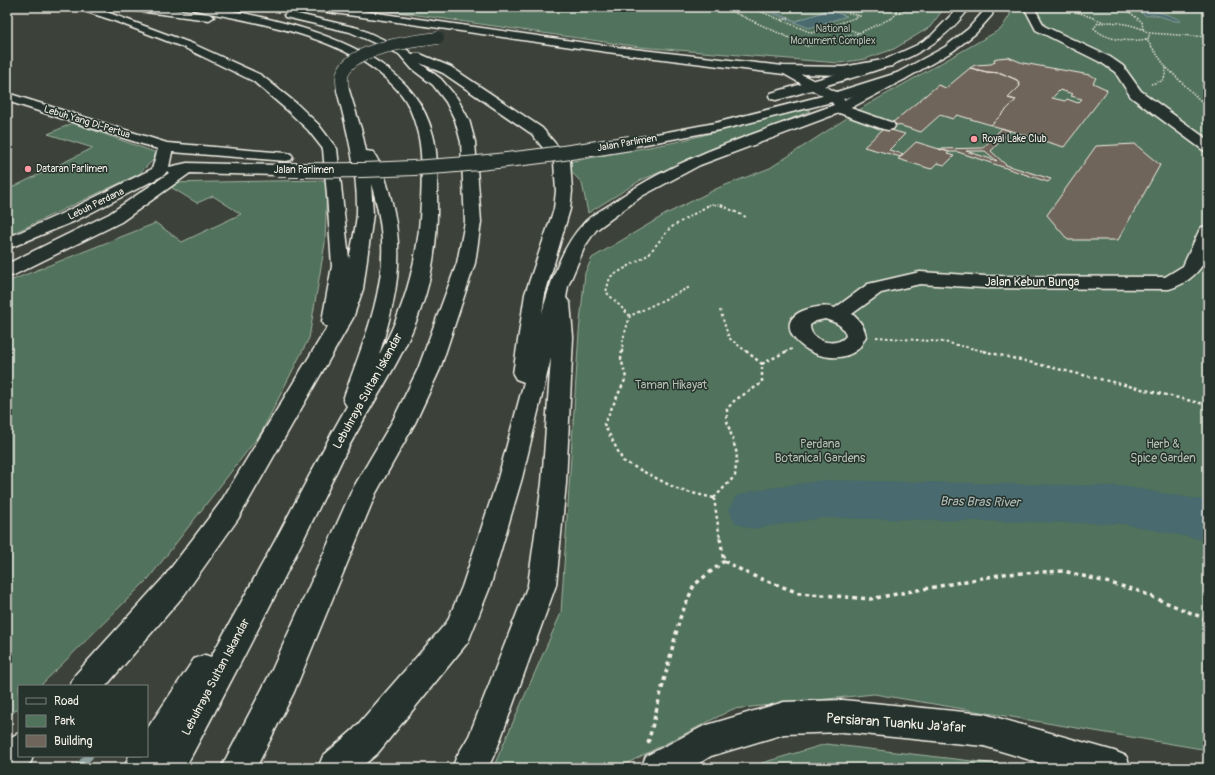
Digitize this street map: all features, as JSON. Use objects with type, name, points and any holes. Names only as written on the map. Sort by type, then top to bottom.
[{"type":"main road","points":[[82,7],[116,18],[189,46],[256,78],[292,107],[313,127],[330,149],[341,266],[328,345]]},
{"type":"main road","points":[[130,7],[251,24],[345,48]]},
{"type":"main road","name":"Lebuhraya Sultan Iskandar","points":[[167,768],[286,548],[342,437],[398,341],[416,292],[426,251],[430,191],[427,136],[419,114],[406,93],[394,80],[368,60],[345,48],[295,30],[195,7]]},
{"type":"main road","points":[[313,7],[607,49],[783,70],[843,71],[888,63]]},
{"type":"main road","points":[[762,100],[815,86],[888,63],[921,47],[935,38],[964,7]]},
{"type":"main road","name":"Jalan Parlimen","points":[[187,168],[277,170],[406,168],[526,158],[630,143],[839,104],[901,76],[950,49],[972,31],[988,14],[989,7]]},
{"type":"main road","points":[[1029,7],[1040,28],[1106,60],[1118,69],[1136,94],[1208,147]]},
{"type":"main road","points":[[282,13],[354,30],[447,70],[537,131],[562,161],[564,191],[562,209],[535,294],[510,478]]},
{"type":"main road","points":[[87,685],[174,586],[229,511],[343,318],[354,289],[365,214],[363,171],[355,132],[341,81],[344,70],[358,59],[373,51],[402,42],[438,38],[475,38],[607,49]]},
{"type":"main road","points":[[238,768],[283,681],[365,490],[403,423],[429,369],[466,263],[473,222],[468,142],[462,120],[452,101],[437,82],[416,66],[403,52]]},
{"type":"main road","points":[[783,70],[815,86],[839,104],[888,126]]},
{"type":"main road","name":"Lebuh Yang Di-Pertua","points":[[7,98],[166,147],[245,154]]},
{"type":"main road","points":[[335,768],[365,742],[458,632],[476,587],[510,478],[559,286],[576,246],[590,226],[636,193],[695,162],[839,104]]},
{"type":"main road","points":[[702,116],[715,127]]},
{"type":"main road","name":"Jalan Parlimen","points":[[245,154],[317,159],[415,156],[508,149],[618,133],[680,120]]},
{"type":"main road","points":[[342,437],[383,310],[390,277],[391,236],[386,202],[372,162],[355,132]]},
{"type":"main road","points":[[159,172],[166,147]]},
{"type":"main road","points":[[258,170],[268,156]]},
{"type":"main road","points":[[7,271],[115,218],[187,168]]},
{"type":"main road","name":"Lebuh Perdana","points":[[7,244],[69,217],[159,172],[187,168]]},
{"type":"main road","name":"Jalan Kebun Bunga","points":[[838,315],[875,288],[920,278],[985,282],[1169,283],[1191,269],[1208,231]]},
{"type":"main road","points":[[469,768],[482,746],[542,585],[554,483],[563,337],[559,286]]},
{"type":"main road","points":[[827,312],[838,315],[854,326],[856,335],[855,342],[848,347],[828,349],[816,346],[808,341],[800,330],[800,324],[807,316],[827,312]]},
{"type":"main road","points":[[141,768],[286,548]]},
{"type":"main road","name":"Persiaran Tuanku Ja'afar","points":[[652,757],[784,718],[843,716],[984,730],[1114,768]]},
{"type":"main road","points":[[7,762],[18,751]]},
{"type":"path","points":[[722,7],[808,46],[859,33],[892,18],[897,13],[905,9],[924,7]]},
{"type":"path","points":[[750,7],[812,33],[860,16],[828,7]]},
{"type":"path","points":[[895,7],[897,13]]},
{"type":"path","points":[[1064,7],[1104,22],[1128,24],[1143,29],[1149,33],[1208,37]]},
{"type":"path","points":[[1123,7],[1142,22],[1143,29]]},
{"type":"path","points":[[782,20],[789,18]]},
{"type":"path","points":[[1104,22],[1095,25],[1095,30],[1115,38],[1132,41],[1146,40],[1150,36],[1149,33]]},
{"type":"path","points":[[836,25],[859,33]]},
{"type":"path","points":[[1146,40],[1166,68],[1208,108]]},
{"type":"path","points":[[1131,86],[1135,84],[1157,83],[1162,81],[1165,76],[1166,68]]},
{"type":"path","points":[[630,316],[606,292],[610,277],[648,255],[670,228],[712,204],[721,205],[748,218]]},
{"type":"path","points":[[690,287],[630,316],[623,339],[621,358],[626,378],[604,424],[624,461],[679,490],[714,498]]},
{"type":"path","points":[[720,310],[729,338],[762,364]]},
{"type":"path","points":[[856,335],[944,342],[1208,405]]},
{"type":"path","points":[[762,364],[808,341]]},
{"type":"path","points":[[714,498],[735,476],[737,454],[727,421],[727,409],[735,400],[762,383],[762,364]]},
{"type":"path","points":[[714,498],[724,561]]},
{"type":"path","points":[[724,561],[751,575],[799,593],[870,599],[1004,574],[1064,571],[1136,590],[1208,620]]},
{"type":"path","points":[[652,757],[680,618],[694,585],[724,561]]},
{"type":"green space","name":"National Monument Complex","points":[[362,7],[945,7],[930,27],[894,49],[865,59],[839,63],[640,47]]},
{"type":"green space","name":"Perdana Botanical Gardens","points":[[1009,7],[1208,7],[1208,750],[874,694],[733,709],[618,768],[493,768],[561,613],[579,332],[585,273],[592,258],[666,214],[718,188],[770,168],[867,105],[1001,29],[1010,15]]},
{"type":"green space","points":[[807,109],[810,111],[641,180],[588,213],[582,183],[563,163],[676,142]]},
{"type":"green space","points":[[73,123],[157,153],[155,158],[139,174],[7,236],[7,190],[93,148],[48,134]]},
{"type":"green space","points":[[327,180],[325,243],[309,338],[261,433],[149,578],[41,685],[18,685],[18,708],[7,719],[7,282],[156,223],[182,242],[241,214],[213,196],[197,203],[164,183]]},
{"type":"green space","points":[[826,744],[1032,768],[745,768]]},
{"type":"water","points":[[757,7],[762,7],[796,21],[826,11],[814,7],[819,7],[847,16],[809,28]]},
{"type":"water","points":[[1132,8],[1157,12],[1172,16],[1181,21],[1155,15],[1147,16]]},
{"type":"building","points":[[1008,57],[1023,63],[1090,75],[1096,78],[1093,83],[1106,89],[1107,91],[1064,147],[991,125],[1016,100],[1008,98],[1020,86],[1017,80],[1001,73],[987,72],[970,68],[975,65],[991,64],[995,62],[994,59]]},
{"type":"building","points":[[970,68],[987,72],[1001,73],[1017,80],[1020,86],[1008,98],[1016,100],[991,125],[957,115],[953,119],[940,115],[921,132],[892,123],[938,85],[946,88]]},
{"type":"building","points":[[1060,90],[1073,94],[1071,96],[1082,99],[1078,103],[1067,99],[1065,101],[1052,98]]},
{"type":"building","points":[[884,128],[905,134],[889,150],[903,154],[901,157],[864,147]]},
{"type":"building","points":[[1002,128],[1010,131],[991,151],[1006,165],[1051,179],[1048,182],[958,152],[949,152],[939,149],[983,148]],"holes":[[[966,151],[985,151],[997,161]]]},
{"type":"building","points":[[916,142],[949,152],[947,154],[954,156],[945,165],[937,163],[931,169],[898,159]]},
{"type":"building","points":[[1135,144],[1160,165],[1118,240],[1068,240],[1047,215],[1096,146]]},
{"type":"waterway","name":"Bras Bras River","points":[[751,510],[823,499],[1123,505],[1208,521]]},
{"type":"waterway","points":[[78,768],[88,757]]},
{"type":"place","name":"Royal Lake Club","points":[[974,139]]},
{"type":"place","name":"Dataran Parlimen","points":[[28,169]]},
{"type":"park label","name":"Taman Hikayat","points":[[671,385]]},
{"type":"park label","name":"Herb & Spice Garden","points":[[1163,451]]}]
